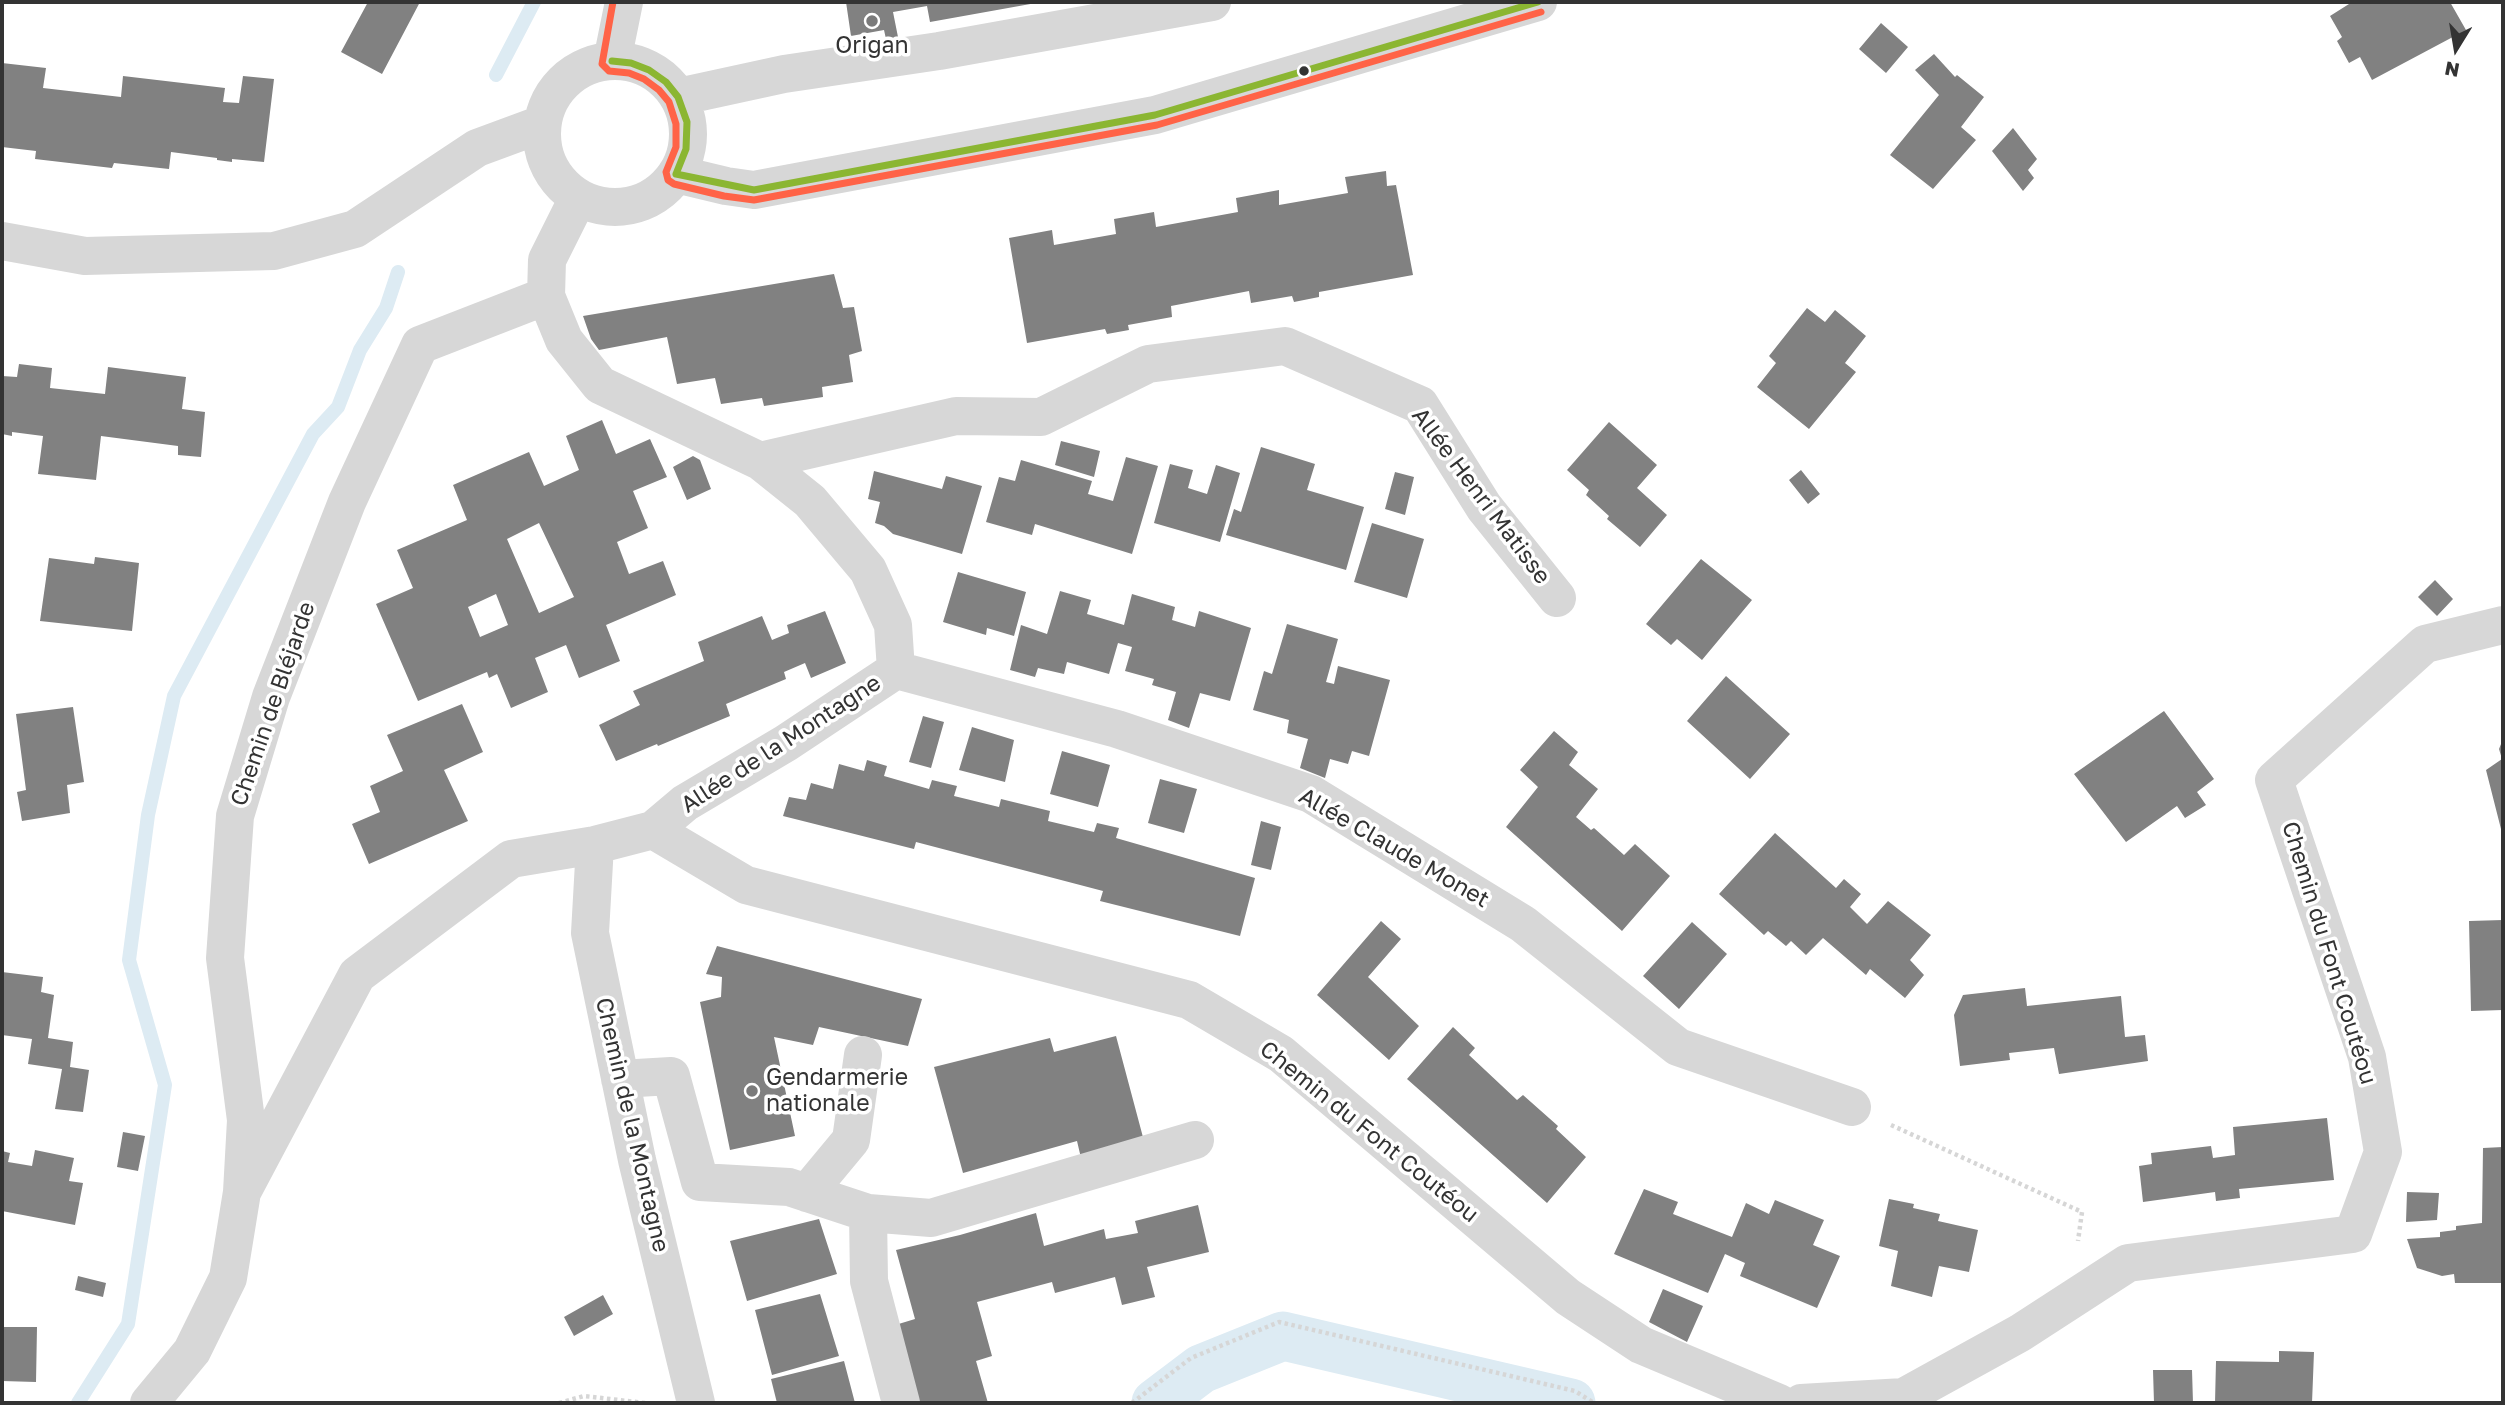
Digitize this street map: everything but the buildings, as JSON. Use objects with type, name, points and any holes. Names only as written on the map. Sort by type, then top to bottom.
[{"type":"street","points":[[612,61],[624,2]]},
{"type":"street","points":[[678,97],[784,74],[939,51],[1212,2]]},
{"type":"street","points":[[676,174],[754,190],[1155,116],[1538,2]]},
{"type":"street","points":[[612,61],[631,63],[649,70],[666,82],[678,97],[687,122],[686,149],[676,174],[664,188],[649,199],[632,205],[604,206],[578,198],[561,184],[549,166],[542,145],[542,124],[547,105],[558,88],[573,74],[592,64],[612,61]]},
{"type":"street","points":[[2,241],[85,256],[274,251],[355,229],[477,148],[542,124]]},
{"type":"street","name":"Allée de la Montagne","points":[[578,198],[547,260],[546,296],[564,340],[600,385],[760,461],[810,501],[868,570],[893,625],[896,670],[786,743],[685,803],[653,830]]},
{"type":"street","name":"Chemin de Bléjarde","points":[[149,1403],[192,1351],[228,1278],[242,1192],[247,1120],[225,958],[235,816],[271,697],[347,502],[421,345],[546,296]]},
{"type":"street","name":"Allée Henri Matisse","points":[[760,461],[956,416],[1041,418],[1148,364],[1285,346],[1420,405],[1484,507],[1557,598]]},
{"type":"street","name":"Chemin du Font Coutéou","points":[[1801,1403],[1904,1397],[2021,1333],[2128,1264],[2353,1234],[2384,1152],[2370,1071],[2274,780],[2425,644],[2503,625]]},
{"type":"street","name":"Allée Claude Monet","points":[[896,670],[1116,729],[1311,794],[1523,924],[1678,1047],[1852,1107]]},
{"type":"street","points":[[242,1192],[357,975],[511,859],[595,845],[653,830]]},
{"type":"street","name":"Chemin du Font Coutéou","points":[[653,830],[746,885],[1189,1000],[1281,1054],[1568,1297],[1641,1345],[1779,1403]]},
{"type":"street","name":"Chemin de la Montagne","points":[[595,845],[590,933],[641,1174],[696,1403]]},
{"type":"street","points":[[807,1193],[851,1140],[863,1055]]},
{"type":"street","points":[[620,1079],[671,1076],[700,1182],[789,1187],[868,1213],[931,1218],[1195,1140]]},
{"type":"street","points":[[868,1213],[869,1281],[901,1403]]},
{"type":"path","points":[[1852,1107],[2082,1212]]},
{"type":"path","points":[[1132,1403],[1191,1358],[1279,1322],[1576,1391],[1594,1403]]},
{"type":"path","points":[[559,1403],[584,1396],[645,1403]]},
{"type":"waterway","points":[[496,75],[534,2]]},
{"type":"waterway","points":[[78,1403],[128,1324],[165,1085],[129,960],[148,815],[174,696],[313,434],[338,407],[360,350],[386,308],[398,272]]},
{"type":"waterway","points":[[1156,1403],[1201,1369],[1283,1336],[1571,1403]]},
{"type":"transit line","points":[[613,2],[602,64],[609,71],[629,73],[644,79],[669,102],[676,124],[676,147],[666,172],[668,180],[674,184],[724,196],[754,200],[1157,125],[1541,12]]},
{"type":"transit line","points":[[676,174],[754,190],[1155,115],[1538,2]]},
{"type":"transit line","points":[[612,61],[631,63],[649,70],[666,82],[678,97],[687,122],[686,149],[676,174]]},
{"type":"place","name":"Origan","points":[[872,21]]},
{"type":"place","name":"Gendarmerie nationale","points":[[752,1091]]}]
